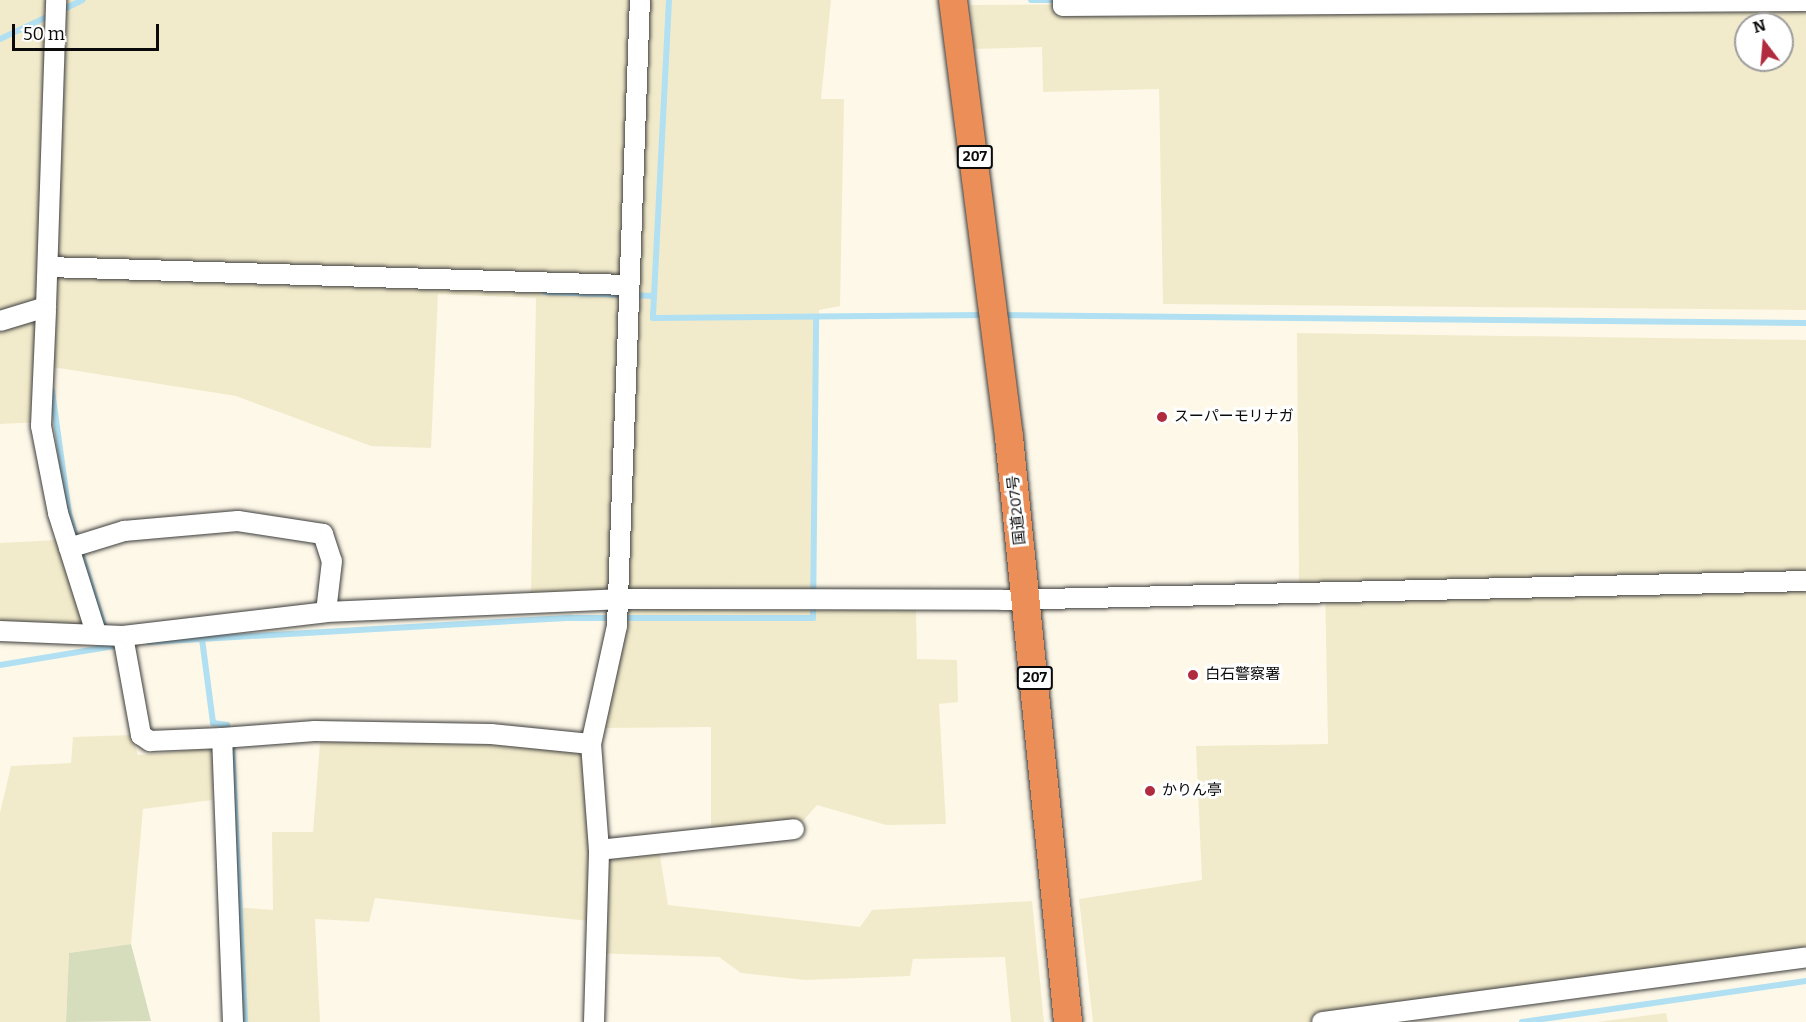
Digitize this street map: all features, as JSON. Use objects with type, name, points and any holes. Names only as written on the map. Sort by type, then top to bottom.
[{"type":"highway","name":"国道207号","points":[[954,5],[997,334],[1027,597],[1068,1022]]},
{"type":"street","points":[[0,321],[46,307],[53,31],[56,0]]},
{"type":"street","points":[[594,1022],[599,850],[591,744],[617,612],[640,0]]},
{"type":"street","points":[[1063,0],[1063,6],[1806,1]]},
{"type":"street","points":[[48,267],[628,293]]},
{"type":"street","points":[[46,319],[41,426],[76,545],[113,639],[141,735],[150,741],[229,738],[315,730],[456,733],[591,744]]},
{"type":"street","points":[[76,545],[124,531],[238,521],[323,534],[332,561],[326,612]]},
{"type":"street","points":[[0,631],[113,639],[326,612],[617,612],[813,599],[1027,597],[1806,581]]},
{"type":"street","points":[[229,738],[233,1022]]},
{"type":"street","points":[[599,850],[794,829]]},
{"type":"street","points":[[1322,1022],[1806,957]]},
{"type":"shaded area","points":[[0,0],[831,0],[821,99],[844,99],[840,306],[819,310],[815,610],[916,610],[917,659],[957,660],[958,702],[939,704],[946,824],[886,825],[817,805],[802,822],[711,832],[711,727],[604,728],[629,591],[531,593],[536,298],[438,294],[431,448],[371,446],[236,396],[46,366],[43,422],[0,424]]},
{"type":"shaded area","points":[[1806,0],[1806,310],[1163,304],[1159,89],[1043,92],[1042,47],[974,49],[971,5]]},
{"type":"shaded area","points":[[1297,333],[1806,340],[1806,964],[1381,1022],[1093,1022],[1079,899],[1202,880],[1196,746],[1328,744],[1325,585],[1299,583]]},
{"type":"shaded area","points":[[57,540],[88,628],[0,625],[0,543]]},
{"type":"shaded area","points":[[132,735],[138,755],[215,748],[212,800],[143,809],[131,944],[69,953],[66,1022],[0,1022],[0,813],[11,766],[71,763],[73,737]]},
{"type":"shaded area","points":[[493,741],[583,746],[595,851],[659,850],[668,905],[860,927],[872,910],[1032,901],[1044,1022],[1011,1022],[1005,957],[913,959],[910,976],[805,980],[741,973],[719,957],[588,953],[589,921],[375,898],[369,922],[315,919],[320,1022],[227,1022],[223,906],[273,910],[272,832],[313,832],[320,742]]},
{"type":"shaded area","points":[[1666,1013],[1668,1022],[1597,1022]]},
{"type":"green space","points":[[131,944],[151,1021],[66,1022],[69,953]]},
{"type":"waterway","points":[[60,11],[83,0]]},
{"type":"waterway","points":[[669,0],[653,318],[985,315]]},
{"type":"waterway","points":[[1031,0],[1050,0]]},
{"type":"waterway","points":[[0,39],[51,15]]},
{"type":"waterway","points":[[545,292],[654,296]]},
{"type":"waterway","points":[[1001,315],[1806,323]]},
{"type":"waterway","points":[[149,642],[571,618],[813,618],[816,320]]},
{"type":"waterway","points":[[52,391],[69,514],[106,632]]},
{"type":"waterway","points":[[202,639],[213,723],[227,725],[232,744],[245,1022]]},
{"type":"waterway","points":[[0,665],[121,645]]},
{"type":"waterway","points":[[1522,1022],[1806,981]]},
{"type":"place","name":"スーパーモリナガ","points":[[1162,417]]},
{"type":"place","name":"白石警察署","points":[[1193,675]]},
{"type":"place","name":"かりん亭","points":[[1150,791]]}]
